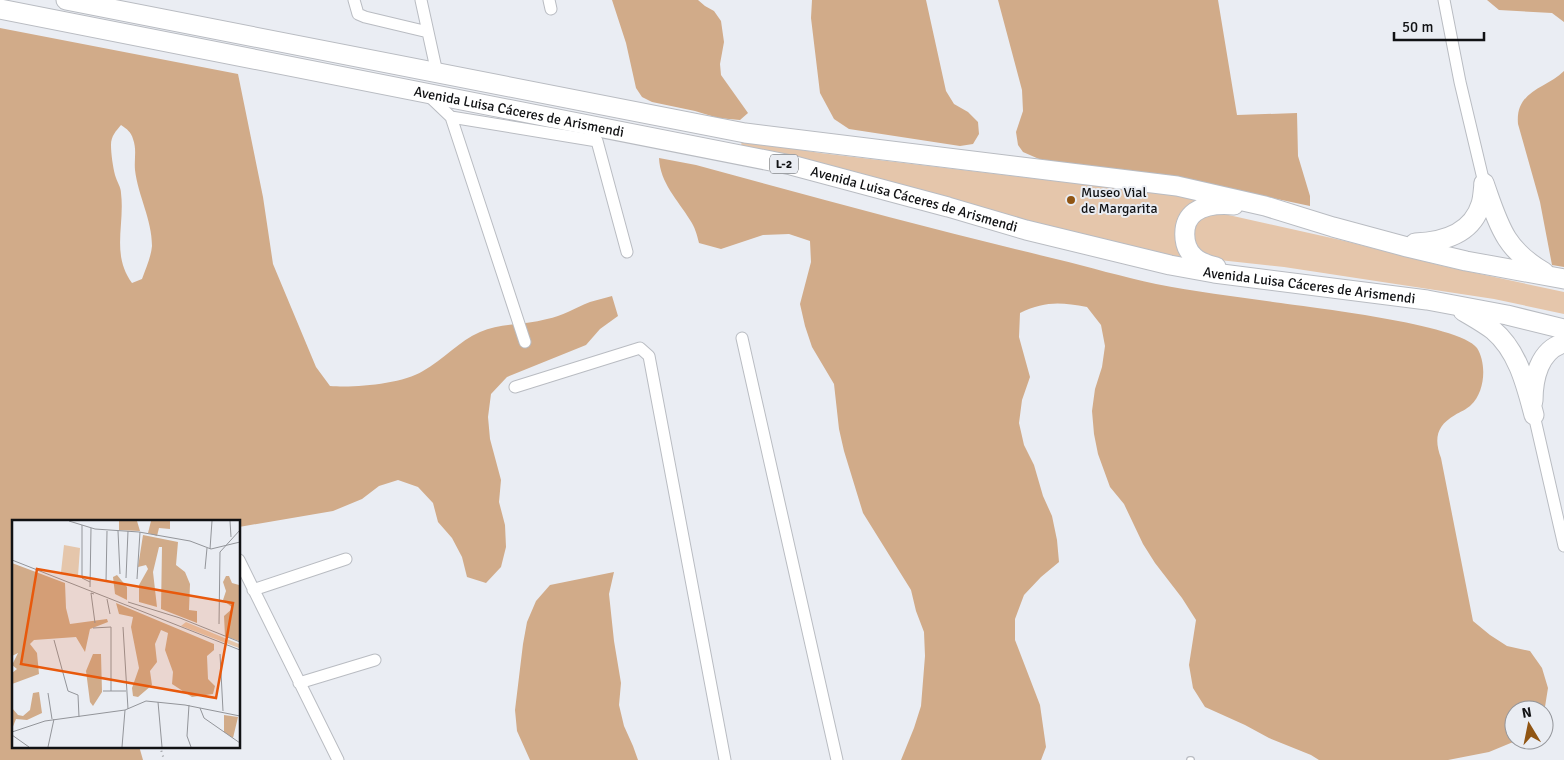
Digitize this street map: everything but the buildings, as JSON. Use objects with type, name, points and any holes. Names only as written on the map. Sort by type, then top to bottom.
[{"type":"main road","name":"Avenida Luisa Cáceres de Arismendi","points":[[66,0],[745,133],[1168,185],[1265,206],[1333,227],[1398,244],[1466,260],[1559,278]]},
{"type":"main road","name":"Avenida Luisa Cáceres de Arismendi","points":[[0,9],[782,163],[1116,253],[1214,273],[1348,289],[1451,304],[1507,315],[1564,330]]},
{"type":"main road","points":[[1398,244],[1441,240],[1465,228],[1475,216],[1482,203],[1484,183]]},
{"type":"main road","points":[[1484,183],[1500,226],[1518,254],[1530,264],[1559,278]]},
{"type":"main road","points":[[1257,278],[1206,264],[1195,259],[1188,251],[1185,232],[1188,220],[1196,212],[1207,207],[1221,204],[1265,206]]},
{"type":"main road","points":[[1451,304],[1493,330],[1506,344],[1514,356],[1520,371],[1534,415]]},
{"type":"main road","points":[[1534,415],[1533,391],[1541,362],[1548,351],[1564,343]]},
{"type":"street","points":[[354,0],[358,14],[428,32]]},
{"type":"street","points":[[421,0],[437,73]]},
{"type":"street","points":[[1444,0],[1460,82],[1484,183]]},
{"type":"street","points":[[422,92],[434,100],[451,117],[525,342]]},
{"type":"street","points":[[451,117],[597,141],[628,252]]},
{"type":"street","points":[[742,338],[837,760]]},
{"type":"street","points":[[515,388],[640,348],[649,356],[725,760]]},
{"type":"street","points":[[1534,415],[1564,546]]},
{"type":"street","points":[[253,590],[346,559]]},
{"type":"street","points":[[240,562],[338,760]]},
{"type":"street","points":[[300,683],[375,660]]},
{"type":"shaded area","points":[[612,0],[698,0],[714,11],[721,21],[724,42],[720,64],[721,75],[748,113],[740,120],[718,118],[652,102],[642,97],[636,88],[626,43]]},
{"type":"shaded area","points":[[812,0],[926,0],[946,91],[954,104],[968,112],[978,122],[979,134],[973,144],[960,146],[849,129],[834,119],[820,93],[811,18]]},
{"type":"shaded area","points":[[998,0],[1218,0],[1237,115],[1297,113],[1298,156],[1310,196],[1310,206],[1161,174],[1039,159],[1023,152],[1018,145],[1016,132],[1023,111],[1022,90]]},
{"type":"shaded area","points":[[1487,0],[1564,0],[1564,22],[1552,13],[1499,10]]},
{"type":"shaded area","points":[[0,28],[238,74],[263,197],[273,264],[316,367],[330,386],[365,386],[403,379],[430,367],[465,340],[480,332],[496,327],[553,318],[590,302],[612,296],[618,316],[600,329],[586,345],[507,377],[491,394],[488,417],[490,439],[501,480],[499,502],[505,525],[506,547],[501,567],[486,583],[467,577],[462,557],[452,538],[438,522],[433,503],[418,487],[398,480],[379,486],[362,499],[333,511],[240,527],[240,520],[12,520],[12,748],[140,748],[143,760],[0,760]],"holes":[[[121,125],[130,133],[134,143],[135,170],[150,226],[152,246],[142,279],[132,283],[126,272],[120,250],[121,191],[114,172],[111,149],[114,134]]]},
{"type":"shaded area","points":[[1564,71],[1564,267],[1552,265],[1540,202],[1518,124],[1518,113],[1526,97]]},
{"type":"shaded area","name":"Museo Vial de Margarita","points":[[742,140],[820,153],[1190,197],[1194,201],[1187,207],[1177,244],[1181,259],[1090,238],[741,146]]},
{"type":"shaded area","points":[[659,158],[696,165],[831,202],[1171,287],[1382,318],[1443,331],[1465,339],[1477,348],[1480,355],[1483,370],[1482,385],[1471,405],[1449,419],[1440,428],[1437,439],[1473,621],[1507,646],[1530,651],[1542,668],[1548,688],[1546,700],[1504,700],[1504,746],[1489,752],[1448,760],[1319,760],[1205,707],[1193,688],[1189,665],[1196,620],[1143,544],[1124,504],[1110,487],[1098,454],[1092,411],[1105,346],[1101,325],[1087,307],[1053,304],[1037,306],[1020,313],[1019,337],[1030,377],[1022,400],[1019,423],[1024,445],[1034,465],[1043,496],[1052,516],[1059,562],[1024,595],[1015,619],[1015,640],[1040,705],[1046,747],[1041,760],[901,760],[921,706],[925,656],[924,632],[911,590],[863,513],[839,429],[834,384],[812,347],[805,326],[800,304],[811,262],[810,241],[789,234],[763,235],[721,249],[699,243],[692,223],[670,191],[660,167]]},
{"type":"shaded area","name":"Museo Vial de Margarita","points":[[1205,214],[1224,214],[1345,241],[1443,266],[1564,292],[1564,314],[1494,299],[1284,267],[1210,259],[1203,256],[1192,235],[1199,217]]},
{"type":"shaded area","points":[[614,572],[609,594],[621,683],[619,705],[624,726],[638,760],[530,760],[517,731],[515,710],[527,622],[536,601],[550,585]]},
{"type":"place","name":"Museo Vial de Margarita","points":[[1071,200]]}]
